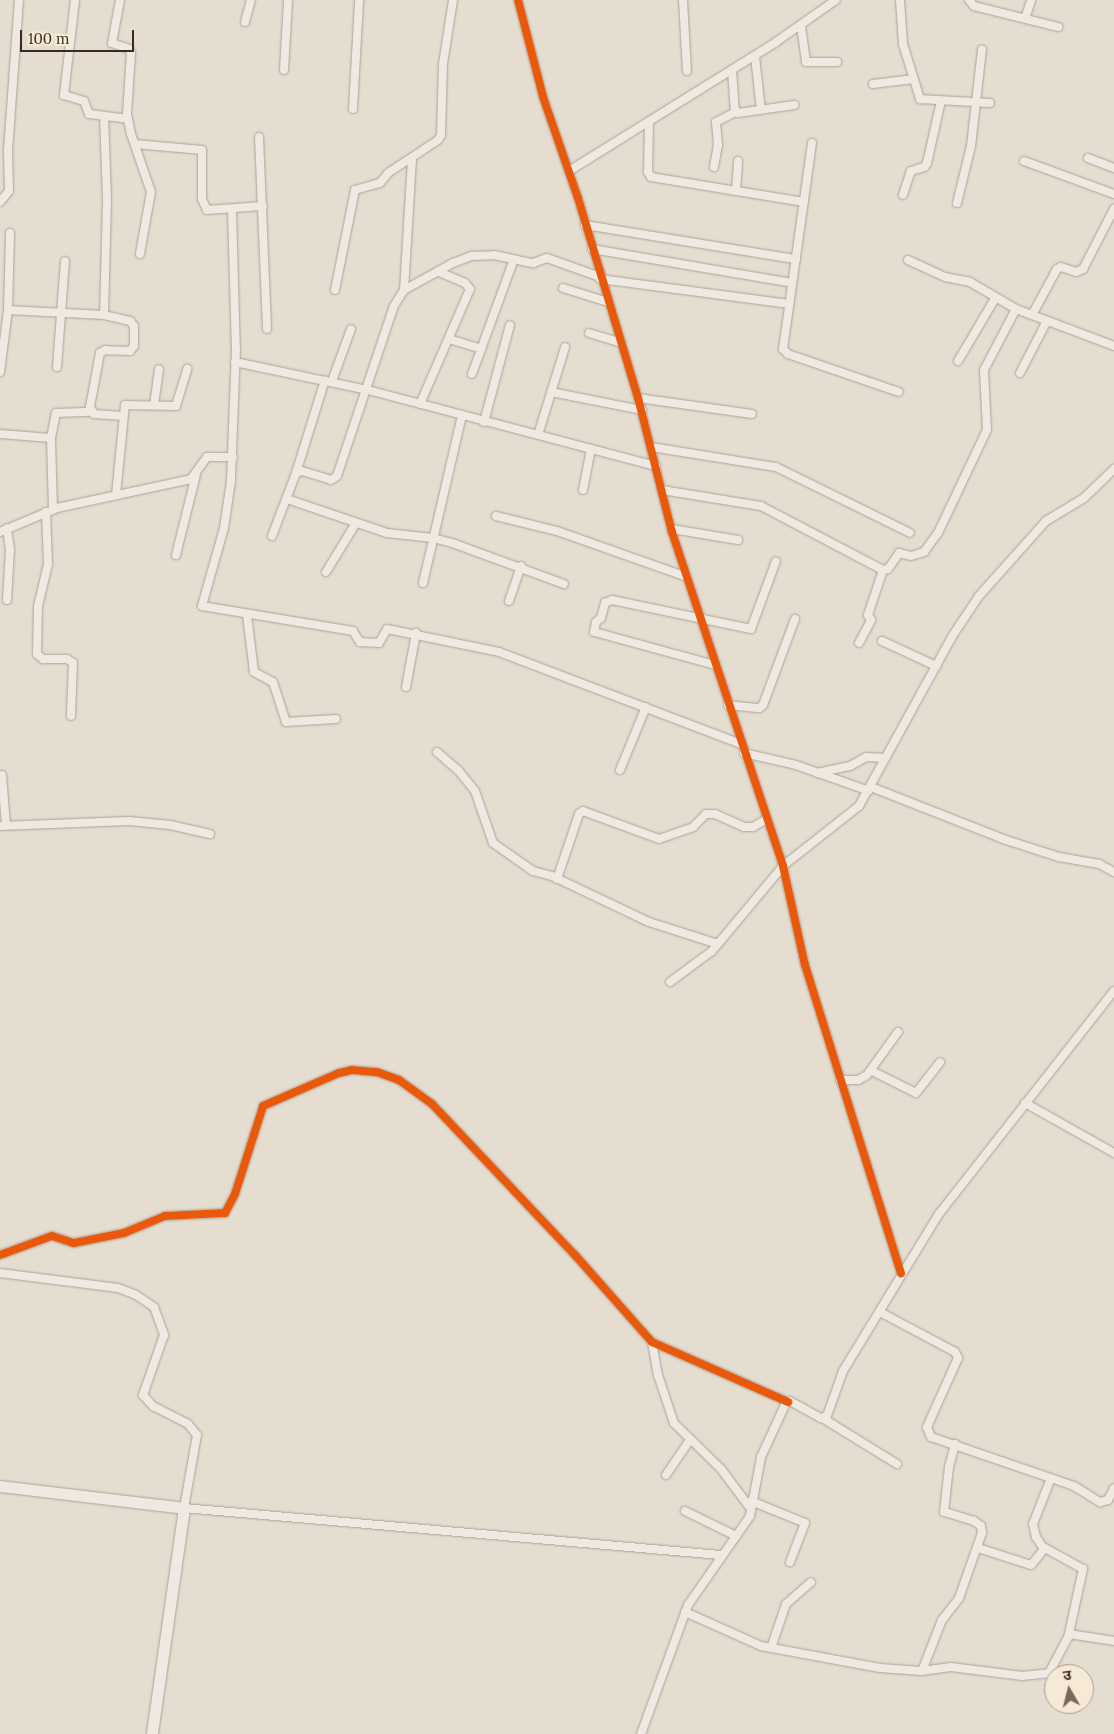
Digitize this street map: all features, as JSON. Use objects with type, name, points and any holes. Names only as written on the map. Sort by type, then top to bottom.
[{"type":"street","points":[[0,202],[9,192],[8,150],[20,0]]},
{"type":"street","points":[[75,0],[62,91],[67,97],[84,101],[89,114],[128,119]]},
{"type":"street","points":[[120,0],[112,43],[129,49],[131,53],[128,119],[134,144],[151,192],[140,254]]},
{"type":"street","points":[[245,22],[251,0]]},
{"type":"street","points":[[284,70],[288,0]]},
{"type":"street","points":[[353,109],[359,0]]},
{"type":"street","points":[[334,290],[355,190],[380,182],[438,140],[441,135],[443,64],[453,0]]},
{"type":"street","points":[[518,0],[543,97],[569,172],[642,410],[672,529],[744,754],[783,866],[806,965],[901,1273]]},
{"type":"street","points":[[683,0],[687,71]]},
{"type":"street","points":[[569,172],[755,56],[836,0]]},
{"type":"street","points":[[900,0],[903,44],[920,99],[990,103]]},
{"type":"street","points":[[970,0],[974,6],[1058,27]]},
{"type":"street","points":[[1025,19],[1031,0]]},
{"type":"street","points":[[800,26],[806,62],[837,62]]},
{"type":"street","points":[[957,203],[969,155],[982,50]]},
{"type":"street","points":[[755,56],[761,110]]},
{"type":"street","points":[[732,70],[736,112]]},
{"type":"street","points":[[874,84],[914,80]]},
{"type":"street","points":[[903,195],[910,171],[924,167],[927,163],[941,101]]},
{"type":"street","points":[[714,167],[718,145],[716,122],[736,112],[794,105]]},
{"type":"street","points":[[104,116],[107,200],[104,315]]},
{"type":"street","points":[[649,122],[649,175],[804,202]]},
{"type":"street","points":[[259,137],[267,329]]},
{"type":"street","points":[[812,143],[783,347],[785,352],[899,392]]},
{"type":"street","points":[[134,144],[202,150],[204,206],[209,210],[232,210],[263,206]]},
{"type":"street","points":[[1088,158],[1114,168]]},
{"type":"street","points":[[404,290],[412,159]]},
{"type":"street","points":[[736,190],[738,161]]},
{"type":"street","points":[[1024,161],[1114,194]]},
{"type":"street","points":[[1032,315],[1057,269],[1061,267],[1076,272],[1083,269],[1114,209]]},
{"type":"street","points":[[232,210],[235,362],[233,457],[224,528],[201,603],[205,608],[353,630],[360,642],[379,643],[387,629],[416,633],[499,652],[741,744]]},
{"type":"street","points":[[585,225],[796,259]]},
{"type":"street","points":[[0,372],[3,330],[8,310],[10,233]]},
{"type":"street","points":[[592,249],[792,283]]},
{"type":"street","points":[[296,473],[302,471],[331,480],[337,476],[368,390],[394,306],[404,290],[437,270],[471,256],[494,255],[538,263],[547,258],[600,278],[789,304]]},
{"type":"street","points":[[472,374],[514,259]]},
{"type":"street","points":[[908,260],[945,277],[970,282],[1016,309],[1114,346]]},
{"type":"street","points":[[57,367],[65,261]]},
{"type":"street","points":[[420,404],[470,289],[465,283],[437,270]]},
{"type":"street","points":[[0,275],[9,276]]},
{"type":"street","points":[[563,288],[608,302]]},
{"type":"street","points":[[958,361],[996,297]]},
{"type":"street","points":[[859,643],[871,620],[868,615],[884,570],[888,568],[899,553],[911,556],[924,552],[938,532],[987,430],[984,370],[1016,309]]},
{"type":"street","points":[[8,310],[61,311],[104,315],[130,321],[134,328],[134,346],[130,351],[105,350],[98,357],[92,412]]},
{"type":"street","points":[[1020,373],[1047,321]]},
{"type":"street","points":[[484,422],[510,325]]},
{"type":"street","points":[[272,536],[287,499],[328,380],[351,330]]},
{"type":"street","points":[[589,333],[622,343]]},
{"type":"street","points":[[449,339],[481,349]]},
{"type":"street","points":[[538,435],[565,347]]},
{"type":"street","points":[[235,362],[328,380],[656,466]]},
{"type":"street","points":[[154,405],[159,369]]},
{"type":"street","points":[[116,495],[122,416],[128,403],[176,406],[187,369]]},
{"type":"street","points":[[551,392],[642,410]]},
{"type":"street","points":[[638,398],[752,414]]},
{"type":"street","points":[[71,716],[73,663],[67,659],[43,659],[37,654],[38,606],[49,559],[51,438],[56,414],[92,412],[122,416]]},
{"type":"street","points":[[423,583],[462,416]]},
{"type":"street","points":[[0,434],[51,438]]},
{"type":"street","points":[[651,447],[776,467],[910,533]]},
{"type":"street","points":[[583,490],[591,449]]},
{"type":"street","points":[[176,555],[196,475],[205,458],[233,457]]},
{"type":"street","points":[[670,982],[700,962],[718,944],[783,866],[850,816],[870,789],[936,666],[978,596],[1046,521],[1084,498],[1114,469]]},
{"type":"street","points":[[6,600],[10,550],[4,530],[50,511],[196,475]]},
{"type":"street","points":[[662,490],[761,506],[884,570]]},
{"type":"street","points":[[287,499],[399,536],[433,538],[521,566],[564,584]]},
{"type":"street","points":[[496,516],[557,531],[687,577]]},
{"type":"street","points":[[326,572],[356,522]]},
{"type":"street","points":[[672,529],[738,540]]},
{"type":"street","points":[[716,665],[593,630],[605,603],[612,600],[701,621],[751,630],[776,561]]},
{"type":"street","points":[[509,601],[521,566]]},
{"type":"street","points":[[247,615],[254,672],[273,682],[286,722],[290,725],[336,719]]},
{"type":"street","points":[[728,705],[759,708],[763,705],[795,619]]},
{"type":"street","points":[[406,688],[416,633]]},
{"type":"street","points":[[882,641],[936,666]]},
{"type":"street","points":[[620,770],[646,707]]},
{"type":"street","points":[[436,752],[458,770],[475,791],[492,843],[533,872],[557,879],[649,922],[718,944]]},
{"type":"street","points":[[744,754],[870,789],[1006,840],[1059,857],[1099,864],[1114,872]]},
{"type":"street","points":[[817,773],[850,766],[866,757],[885,758]]},
{"type":"street","points":[[2,775],[3,826],[151,822],[210,834]]},
{"type":"street","points":[[557,879],[579,814],[583,811],[659,839],[693,827],[706,814],[715,814],[744,827],[753,827],[767,819]]},
{"type":"street","points":[[824,1419],[843,1371],[938,1214],[1114,991]]},
{"type":"street","points":[[840,1080],[858,1080],[872,1070],[898,1032]]},
{"type":"street","points":[[872,1070],[916,1093],[940,1062]]},
{"type":"street","points":[[0,1255],[52,1236],[74,1243],[124,1233],[165,1216],[225,1213],[235,1194],[263,1106],[339,1073],[377,1072],[399,1080],[432,1104],[575,1254],[652,1342],[824,1419],[897,1464]]},
{"type":"street","points":[[1025,1103],[1114,1153]]},
{"type":"street","points":[[0,1273],[118,1288],[136,1295],[154,1307],[164,1335],[143,1395],[153,1406],[188,1424],[197,1435],[184,1508],[152,1734]]},
{"type":"street","points":[[880,1312],[957,1355],[958,1362],[927,1431],[931,1436],[1074,1486],[1100,1502],[1108,1500],[1114,1488]]},
{"type":"street","points":[[652,1342],[671,1417],[690,1440],[721,1468],[751,1509]]},
{"type":"street","points":[[641,1734],[685,1612],[720,1555],[736,1536],[751,1509],[751,1500],[761,1457],[788,1402]]},
{"type":"street","points":[[666,1475],[690,1440]]},
{"type":"street","points":[[922,1671],[942,1620],[959,1598],[982,1533],[981,1526],[974,1521],[948,1516],[943,1510],[955,1444]]},
{"type":"street","points":[[685,1612],[771,1648],[880,1668],[922,1671],[951,1667],[1003,1675],[1043,1675],[1052,1669],[1070,1634],[1084,1572],[1043,1548],[1036,1537],[1034,1524],[1051,1478]]},
{"type":"street","points":[[0,1486],[184,1508],[500,1534],[543,1542],[720,1555]]},
{"type":"street","points":[[751,1500],[805,1523],[790,1562]]},
{"type":"street","points":[[685,1511],[736,1536]]},
{"type":"street","points":[[978,1548],[1031,1565],[1043,1548]]},
{"type":"street","points":[[771,1648],[786,1604],[811,1582]]},
{"type":"street","points":[[1070,1634],[1114,1641]]},
{"type":"cycle path","points":[[518,0],[543,97],[578,198],[638,398],[672,532],[783,866],[805,965],[901,1273]]},
{"type":"cycle path","points":[[0,1255],[52,1236],[74,1243],[124,1233],[165,1216],[225,1213],[235,1194],[263,1106],[339,1073],[352,1070],[377,1072],[399,1080],[432,1104],[575,1255],[652,1342],[788,1402]]}]
